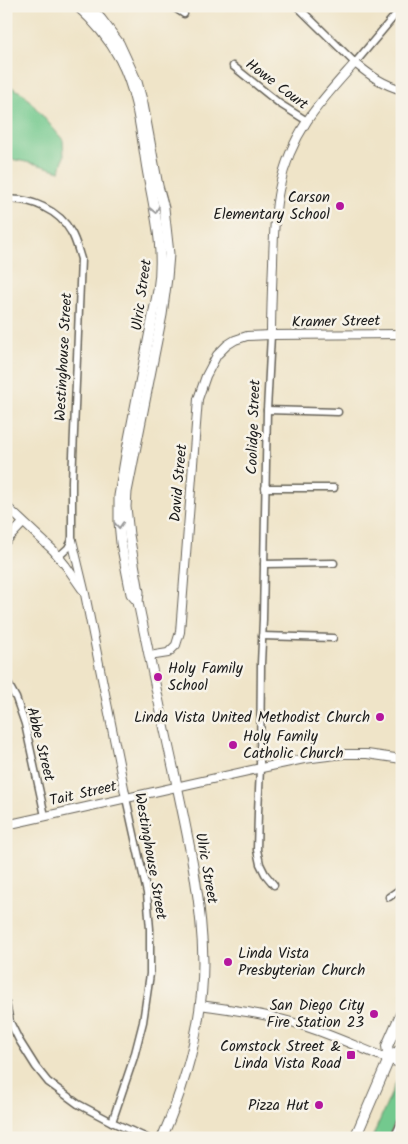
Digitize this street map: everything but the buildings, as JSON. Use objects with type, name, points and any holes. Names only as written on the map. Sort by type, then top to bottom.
[{"type":"main road","name":"Ulric Street","points":[[77,6],[108,40],[130,82],[140,124],[161,246],[161,274],[119,496],[121,543],[131,594],[138,602]]},
{"type":"main road","name":"Ulric Street","points":[[89,6],[119,43],[137,82],[164,208],[169,254],[168,278],[162,315],[127,492],[126,507],[139,592],[138,602],[194,862],[200,908],[203,963],[200,1005],[183,1081],[162,1138]]},
{"type":"main road","points":[[389,1059],[387,1046],[402,1012]]},
{"type":"main road","points":[[355,1138],[389,1059],[402,1047]]},
{"type":"street","points":[[172,6],[184,14]]},
{"type":"street","points":[[297,6],[372,77],[402,90]]},
{"type":"street","name":"Coolidge Street","points":[[274,885],[260,864],[257,850],[267,410],[275,207],[280,182],[289,156],[306,121],[402,6]]},
{"type":"street","name":"Howe Court","points":[[233,66],[275,100],[306,121]]},
{"type":"street","name":"Westinghouse Street","points":[[6,200],[25,201],[54,213],[72,234],[82,258],[72,481],[72,540],[147,893],[150,929],[150,974],[143,1022],[134,1057],[112,1122]]},
{"type":"street","name":"Kramer Street","points":[[271,335],[402,334]]},
{"type":"street","name":"David Street","points":[[149,656],[168,653],[176,645],[180,632],[198,399],[206,376],[217,355],[226,345],[247,336],[271,335]]},
{"type":"street","points":[[267,410],[338,412]]},
{"type":"street","points":[[265,488],[334,488]]},
{"type":"street","points":[[6,506],[58,557],[85,594]]},
{"type":"street","points":[[6,541],[23,524]]},
{"type":"street","points":[[58,557],[68,548],[72,540]]},
{"type":"street","points":[[264,564],[334,563]]},
{"type":"street","points":[[262,636],[333,638]]},
{"type":"street","name":"Abbe Street","points":[[6,680],[16,698],[25,724],[45,816]]},
{"type":"street","name":"Tait Street","points":[[6,825],[304,759],[344,754],[367,754],[402,759]]},
{"type":"street","points":[[389,897],[398,890],[402,883]]},
{"type":"street","points":[[6,1003],[10,1022],[19,1040],[36,1068],[48,1082],[78,1104],[147,1138]]},
{"type":"street","points":[[200,1005],[250,1012],[289,1021],[402,1064]]},
{"type":"street","points":[[394,1138],[402,1121]]},
{"type":"green space","points":[[6,84],[24,94],[63,140],[64,156],[60,171],[6,158]]},
{"type":"green space","points":[[398,1078],[402,1078],[402,1108],[388,1138],[372,1138]]},
{"type":"place","name":"Carson Elementary School","points":[[340,206]]},
{"type":"place","name":"Holy Family School","points":[[158,677]]},
{"type":"place","name":"Linda Vista United Methodist Church","points":[[380,717]]},
{"type":"place","name":"Holy Family Catholic Church","points":[[233,745]]},
{"type":"place","name":"Linda Vista Presbyterian Church","points":[[228,962]]},
{"type":"place","name":"San Diego City Fire Station 23","points":[[374,1014]]},
{"type":"place","name":"Comstock Street & Linda Vista Road","points":[[351,1055]]},
{"type":"place","name":"Pizza Hut","points":[[319,1105]]}]
